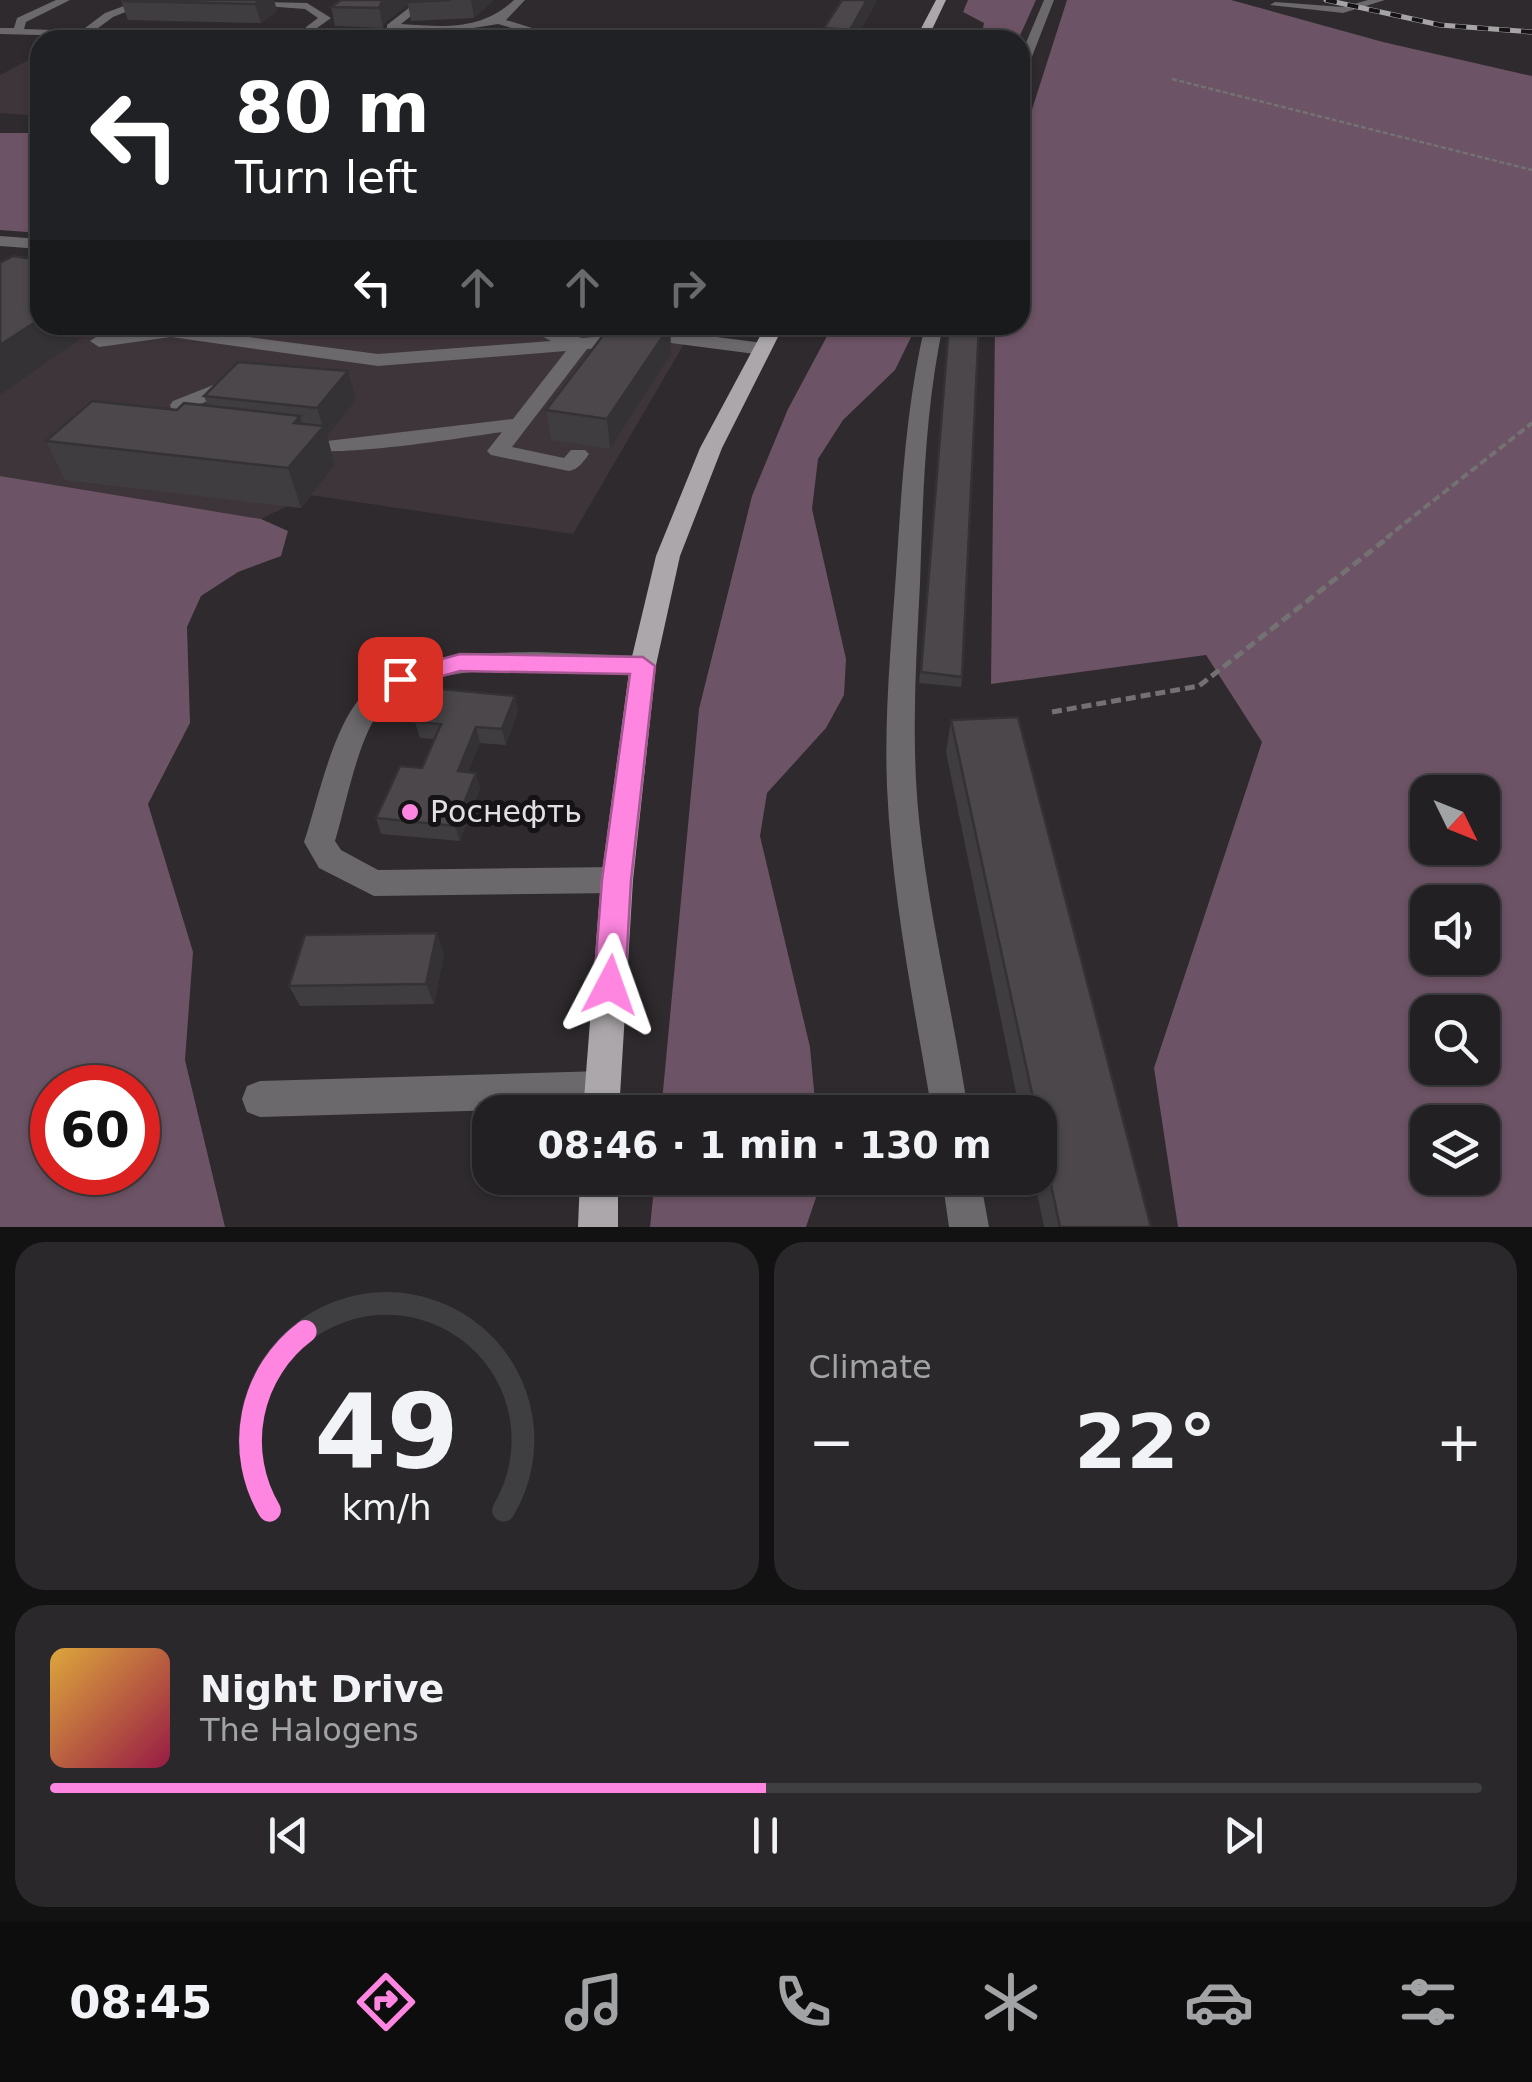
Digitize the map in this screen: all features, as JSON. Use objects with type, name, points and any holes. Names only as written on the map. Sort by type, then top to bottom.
[{"type":"main road","points":[[926,30],[942,0]]},
{"type":"main road","points":[[602,1095],[617,880],[643,666],[668,556],[711,448],[769,337]]},
{"type":"main road","points":[[598,1227],[599,1195]]},
{"type":"street","points":[[19,28],[20,20],[65,0]]},
{"type":"street","points":[[89,30],[109,14],[150,0]]},
{"type":"street","points":[[189,0],[307,6],[326,18],[311,30]]},
{"type":"street","points":[[426,0],[392,27],[443,30],[498,21],[530,30]]},
{"type":"street","points":[[498,21],[520,0]]},
{"type":"street","points":[[1030,47],[1049,0]]},
{"type":"street","points":[[1275,5],[1343,10],[1380,0]]},
{"type":"street","points":[[0,30],[45,30]]},
{"type":"street","points":[[0,241],[30,243]]},
{"type":"street","points":[[99,341],[147,335]]},
{"type":"street","points":[[193,335],[378,360]]},
{"type":"street","points":[[551,335],[581,344]]},
{"type":"street","points":[[222,436],[187,432],[180,404],[270,370],[581,344],[628,335]]},
{"type":"street","points":[[660,335],[769,337]]},
{"type":"street","points":[[932,335],[919,392],[914,442],[902,742],[904,815],[914,904],[947,1095]]},
{"type":"street","points":[[578,454],[569,465],[498,451],[581,344]]},
{"type":"street","points":[[275,442],[327,447],[519,424]]},
{"type":"street","points":[[617,880],[374,883],[330,858],[319,842],[370,702],[400,679],[460,662],[643,666]]},
{"type":"street","points":[[260,1099],[472,1100]]},
{"type":"street","points":[[964,1195],[969,1227]]},
{"type":"path","points":[[1172,79],[1532,170]]},
{"type":"path","points":[[1052,712],[1199,686],[1532,422]]},
{"type":"shaded area","points":[[968,0],[1036,0],[1022,30],[978,30],[984,23],[963,12]]},
{"type":"shaded area","points":[[1067,0],[1231,0],[1383,42],[1532,76],[1532,1227],[1178,1227],[1154,1068],[1262,742],[1206,655],[991,684],[995,335],[1030,335],[1030,116]]},
{"type":"shaded area","points":[[30,60],[30,115],[0,113],[0,75]]},
{"type":"shaded area","points":[[0,133],[30,133],[30,232],[0,230]]},
{"type":"shaded area","points":[[0,279],[30,314],[30,335],[689,335],[573,534],[310,495],[261,519],[0,476]]},
{"type":"shaded area","points":[[828,335],[912,335],[895,370],[843,420],[818,459],[812,509],[846,659],[844,695],[826,728],[767,793],[760,836],[810,1047],[814,1095],[663,1095],[699,709],[752,496],[788,409]]},
{"type":"shaded area","points":[[0,476],[261,519],[288,531],[281,556],[238,572],[201,596],[187,627],[190,723],[148,804],[193,952],[185,1060],[225,1227],[0,1227]]},
{"type":"shaded area","points":[[653,1195],[817,1195],[806,1227],[650,1227]]},
{"type":"building","points":[[123,0],[260,0],[255,4]]},
{"type":"building","points":[[341,0],[385,0],[379,8],[331,7]]},
{"type":"building","points":[[842,0],[867,0],[850,30],[824,28]]},
{"type":"building","points":[[13,256],[30,259],[30,326],[0,345],[0,263]]},
{"type":"building","points":[[603,335],[664,335],[607,419],[546,410]]},
{"type":"building","points":[[948,335],[979,335],[962,677],[921,672]]},
{"type":"building","points":[[238,362],[348,371],[317,408],[204,396]]},
{"type":"building","points":[[92,401],[177,410],[184,403],[300,416],[294,423],[324,426],[288,468],[46,441]]},
{"type":"building","points":[[431,688],[515,696],[502,729],[476,727],[458,771],[476,773],[455,826],[376,818],[400,766],[422,768],[441,724],[415,722]]},
{"type":"building","points":[[1018,717],[1151,1227],[1060,1227],[1053,1195],[1057,1195],[1057,1095],[1032,1095],[951,720]]},
{"type":"building","points":[[437,933],[426,984],[289,986],[305,935]]},
{"type":"railway","points":[[1326,0],[1440,25],[1532,32]]},
{"type":"place","name":"Роснефть","points":[[410,812]]},
{"type":"route","points":[[400,679],[460,662],[643,666],[617,880],[610,985]]}]
